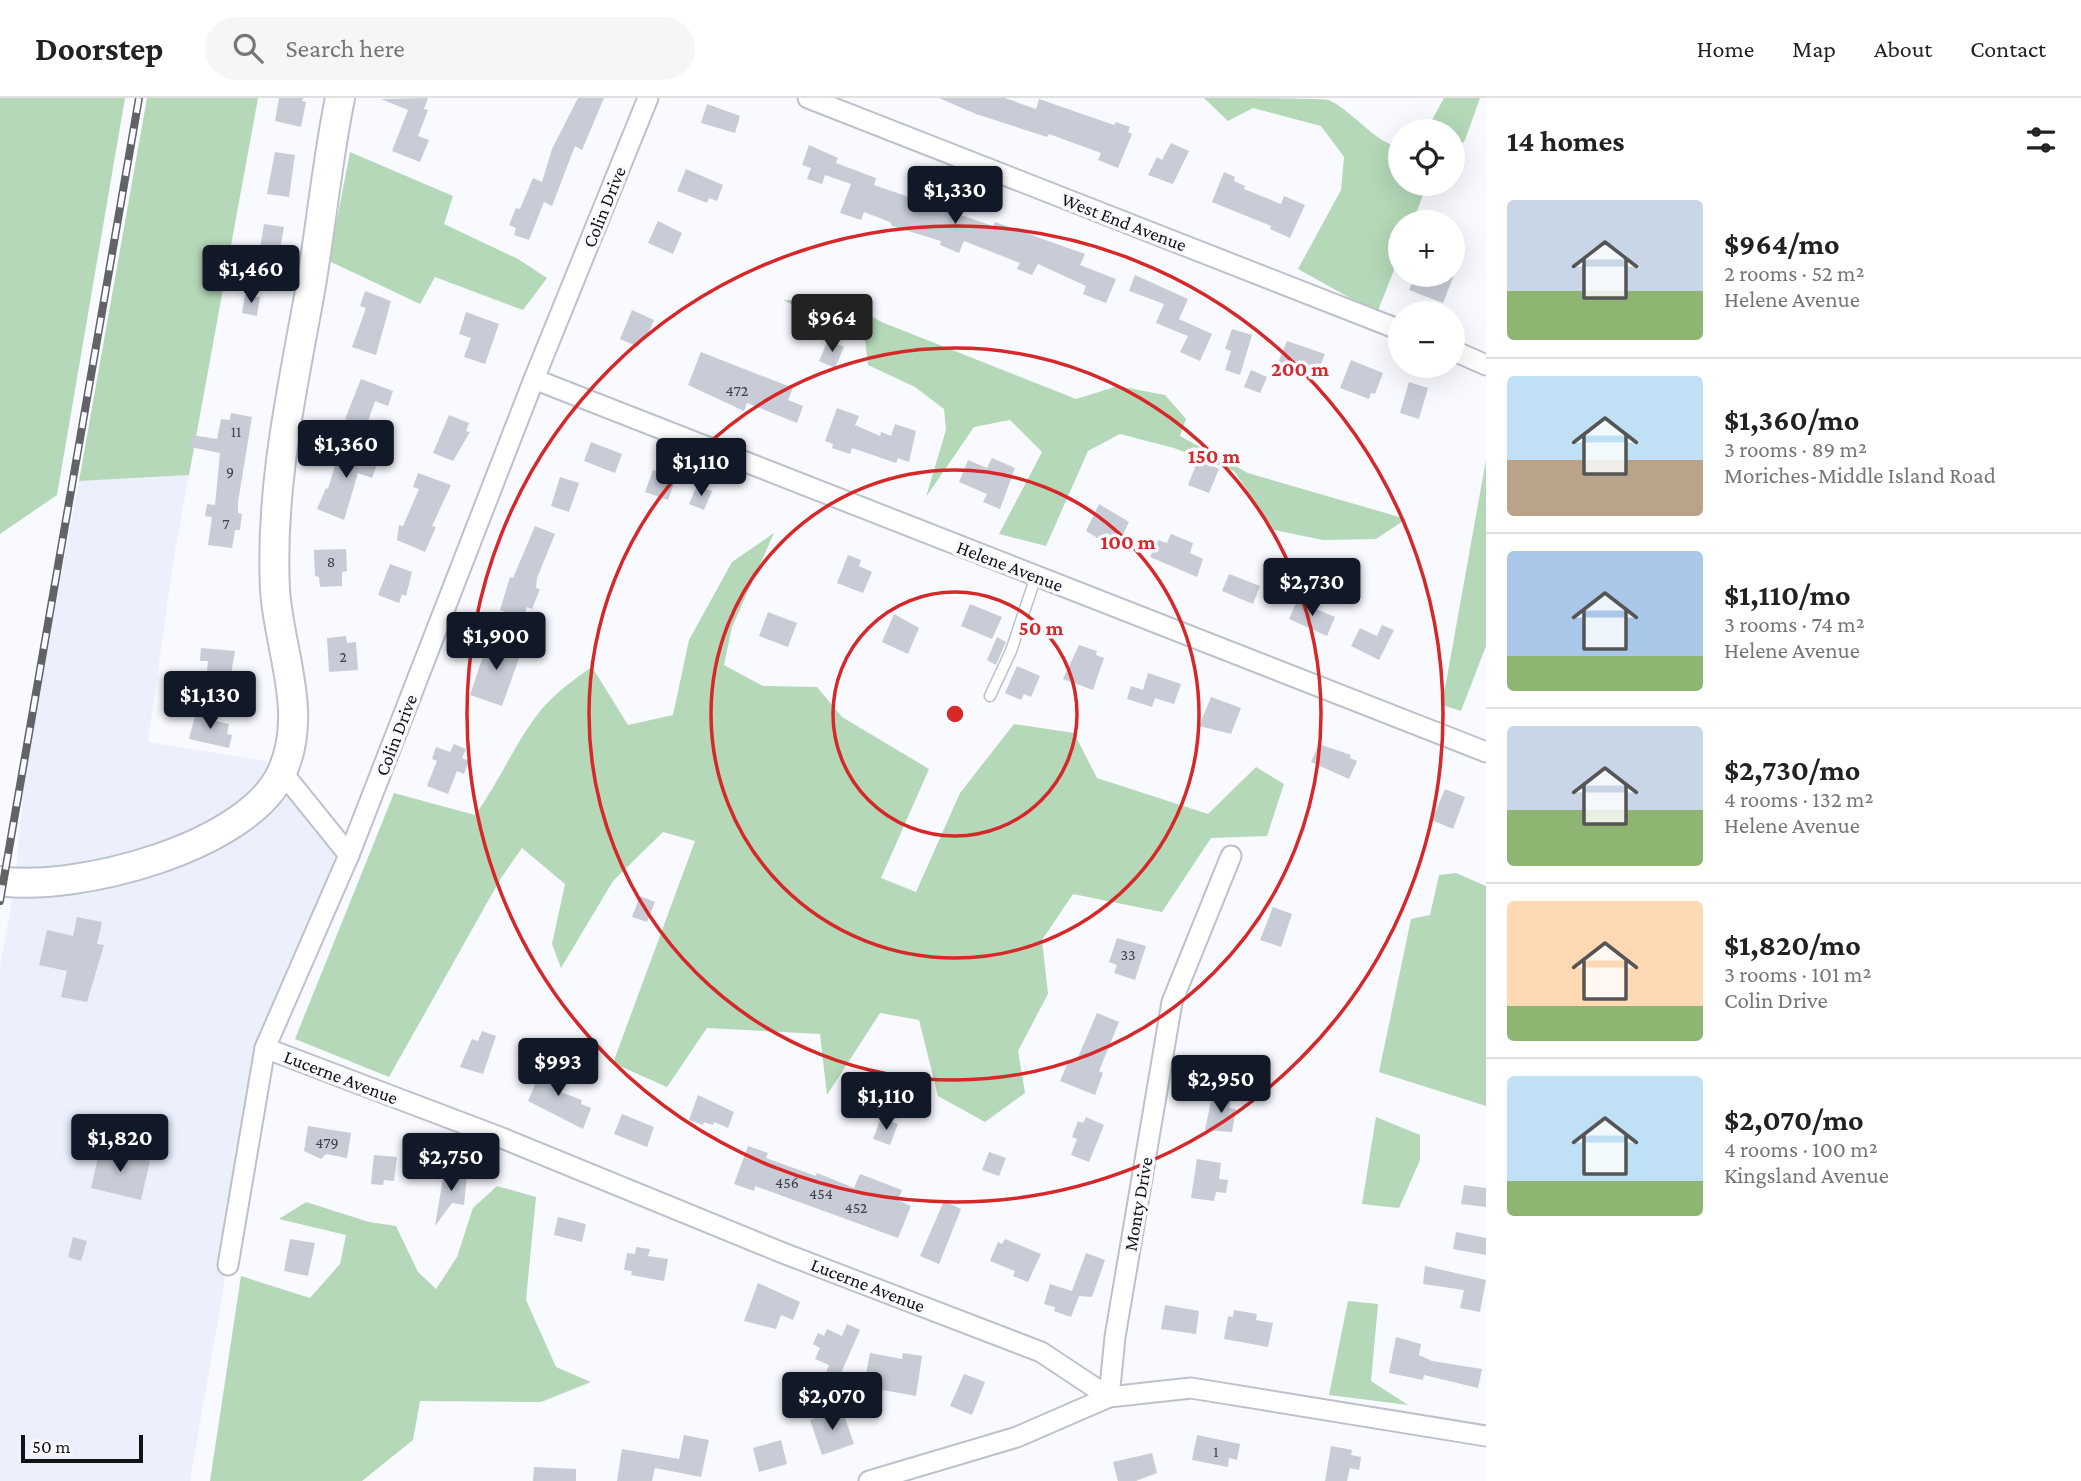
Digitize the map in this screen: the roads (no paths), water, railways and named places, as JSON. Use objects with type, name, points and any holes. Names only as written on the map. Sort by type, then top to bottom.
[{"type":"main road","points":[[0,881],[37,885],[78,879],[189,846],[218,833],[252,812],[282,772],[292,737],[294,712],[275,593],[276,477],[340,98]]},
{"type":"street","name":"Colin Drive","points":[[228,1265],[265,1048],[349,855],[534,379],[648,98]]},
{"type":"street","name":"West End Avenue","points":[[808,98],[1388,325]]},
{"type":"street","points":[[1465,356],[1486,365]]},
{"type":"street","name":"Helene Avenue","points":[[534,379],[1486,752]]},
{"type":"street","points":[[282,772],[349,855]]},
{"type":"street","name":"Monty Drive","points":[[1109,1397],[1115,1337],[1172,1002],[1231,856]]},
{"type":"street","name":"Lucerne Avenue","points":[[265,1048],[502,1138],[783,1253],[1041,1352],[1109,1397]]},
{"type":"street","points":[[869,1481],[1017,1437],[1109,1397],[1191,1388],[1486,1436]]},
{"type":"lane","points":[[990,696],[1011,650],[1036,576]]},
{"type":"railway","points":[[0,901],[139,98]]}]
